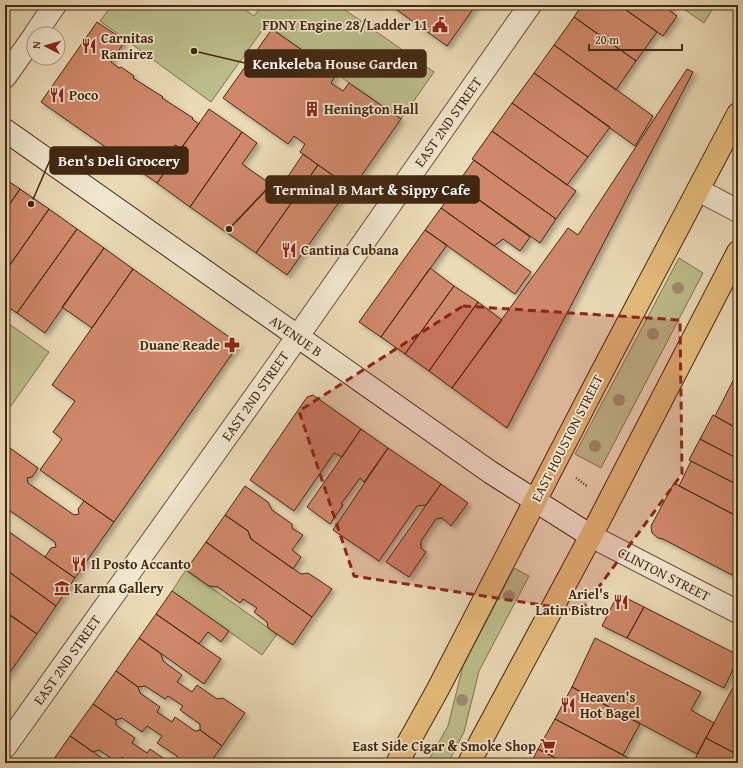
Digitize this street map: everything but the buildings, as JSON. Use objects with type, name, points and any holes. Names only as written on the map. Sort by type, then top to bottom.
[{"type":"main road","name":"EAST HOUSTON STREET","points":[[397,763],[738,114]]},
{"type":"main road","points":[[469,763],[590,536],[738,252]]},
{"type":"street","points":[[41,26],[55,5]]},
{"type":"street","name":"EAST 2ND STREET","points":[[5,747],[530,5]]},
{"type":"street","points":[[5,77],[26,48]]},
{"type":"street","name":"AVENUE B","points":[[5,130],[490,472],[590,536]]},
{"type":"street","points":[[698,190],[738,211]]},
{"type":"street","name":"CLINTON STREET","points":[[590,536],[738,612]]},
{"type":"highlighted area","points":[[463,306],[680,320],[682,474],[581,611],[354,576],[299,411]]},
{"type":"green space","points":[[112,5],[238,5],[254,16],[262,5],[338,5],[434,72],[401,119],[266,25],[211,102],[100,21]]},
{"type":"green space","points":[[678,5],[715,5],[704,23]]},
{"type":"green space","points":[[679,258],[703,273],[601,468],[575,454]]},
{"type":"green space","points":[[5,321],[49,352],[11,406],[5,402]]},
{"type":"green space","points":[[514,568],[529,576],[479,671],[464,732],[448,763],[427,763],[448,726],[463,666]]},
{"type":"green space","points":[[186,570],[277,634],[262,655],[172,591]]},
{"type":"place","name":"FDNY Engine 28/Ladder 11","points":[[440,25]]},
{"type":"place","name":"Carnitas Ramirez","points":[[89,46]]},
{"type":"place","name":"Kenkeleba House Garden","points":[[194,51]]},
{"type":"place","name":"Poco","points":[[57,95]]},
{"type":"place","name":"Henington Hall","points":[[312,109]]},
{"type":"place","name":"Ben's Deli Grocery","points":[[31,204]]},
{"type":"place","name":"Terminal B Mart & Sippy Cafe","points":[[229,229]]},
{"type":"place","name":"Cantina Cubana","points":[[289,250]]},
{"type":"place","name":"Duane Reade","points":[[232,345]]},
{"type":"place","name":"Il Posto Accanto","points":[[79,564]]},
{"type":"place","name":"Karma Gallery","points":[[62,588]]},
{"type":"place","name":"Ariel's Latin Bistro","points":[[621,602]]},
{"type":"place","name":"Heaven's Hot Bagel","points":[[568,705]]},
{"type":"place","name":"East Side Cigar & Smoke Shop","points":[[548,746]]}]
